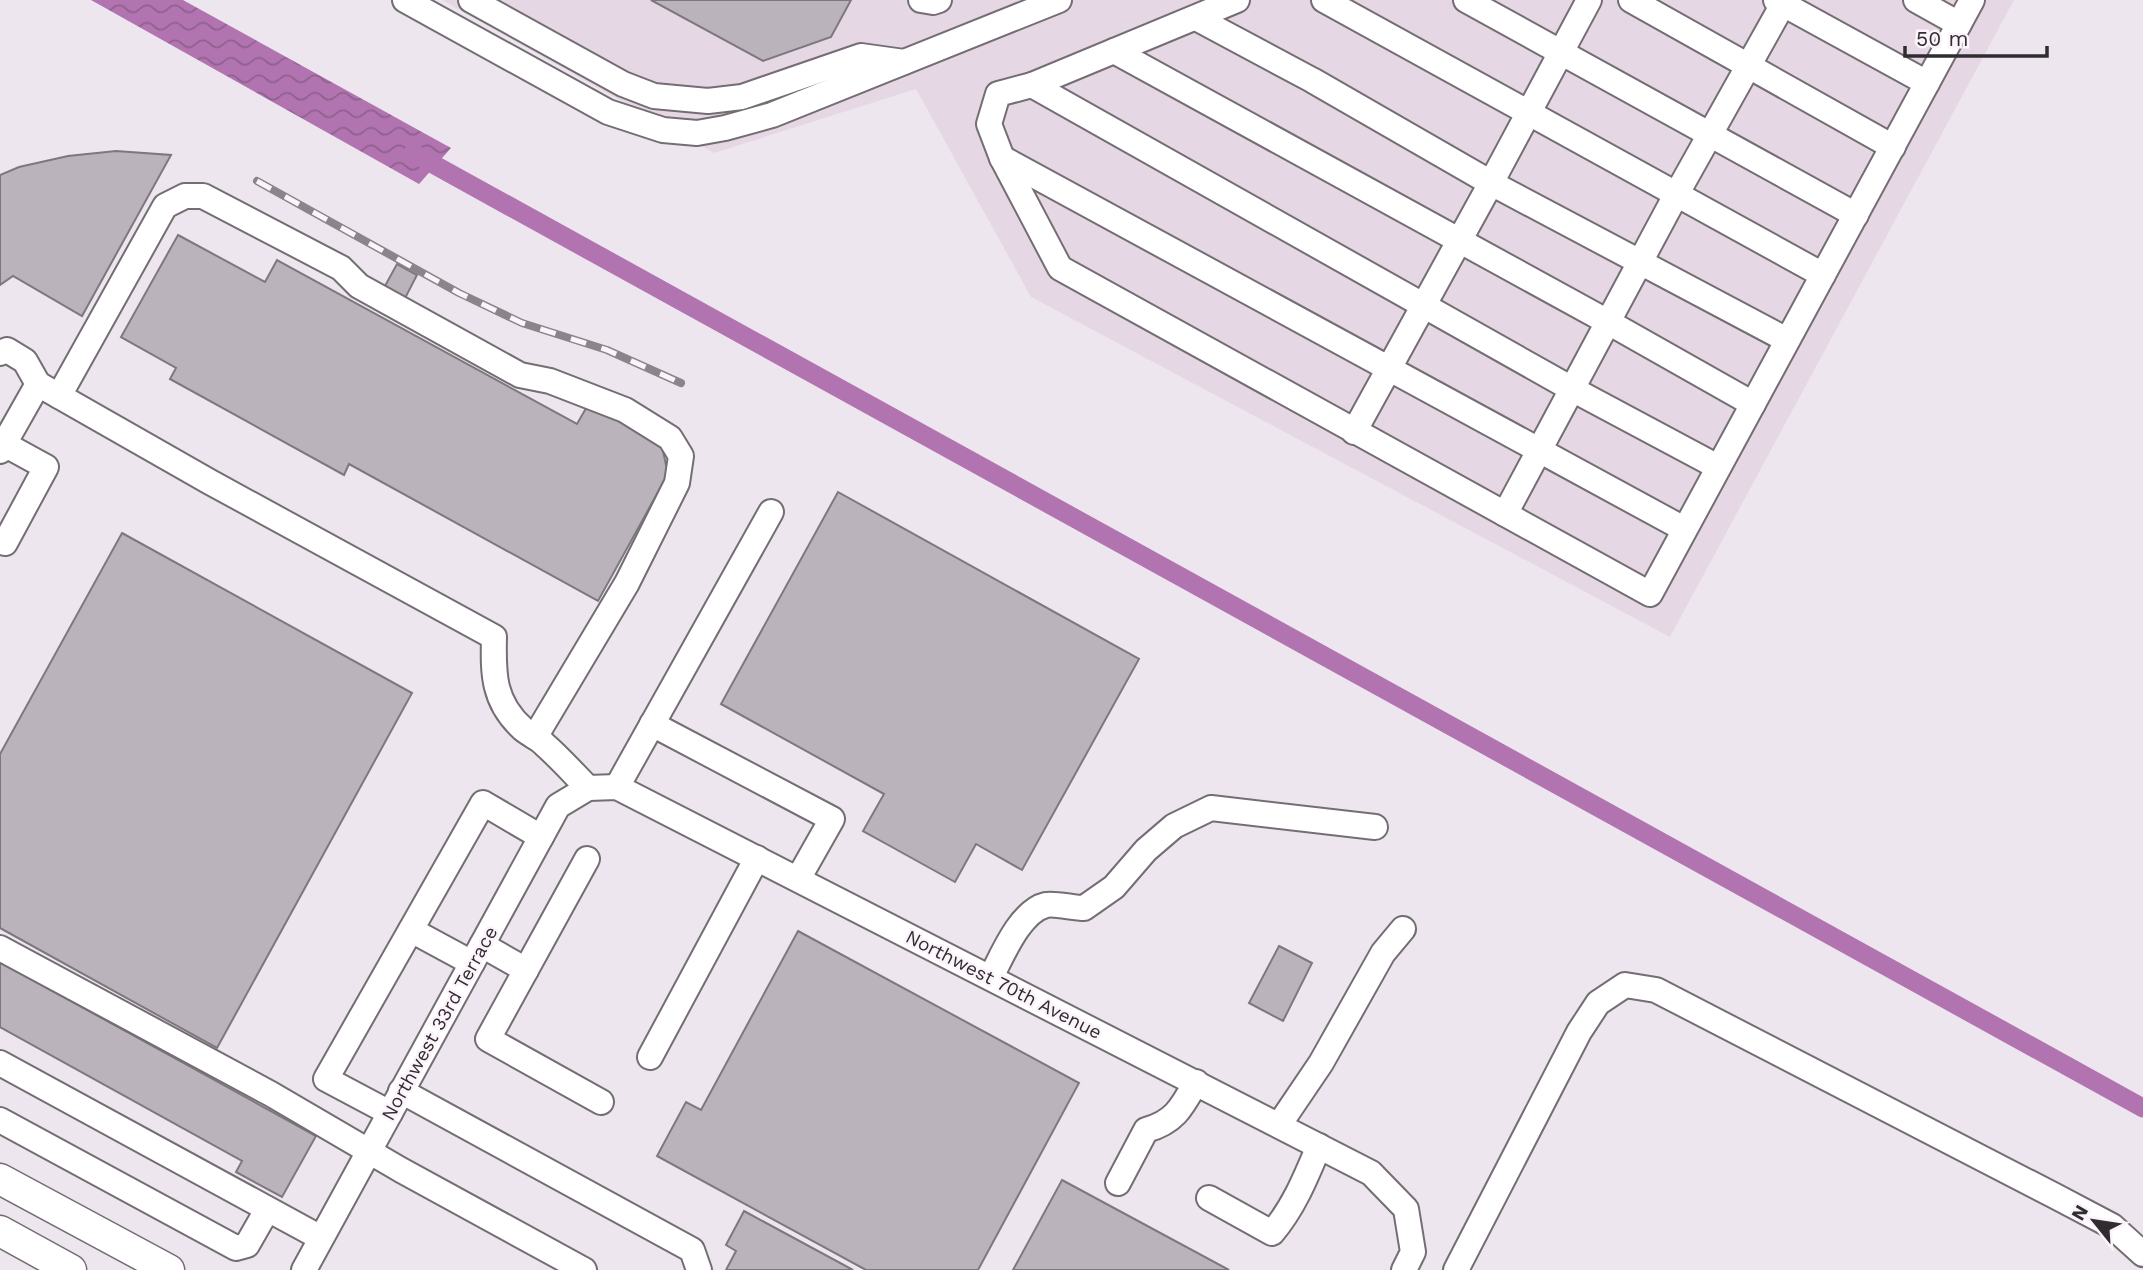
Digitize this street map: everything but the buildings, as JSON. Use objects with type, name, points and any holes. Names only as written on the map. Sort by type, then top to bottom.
[{"type":"main road","points":[[0,1179],[169,1270]]},
{"type":"main road","points":[[0,1231],[71,1270]]},
{"type":"street","points":[[405,0],[608,112],[663,130],[697,132],[725,128],[772,115],[1059,0]]},
{"type":"street","points":[[471,0],[622,84],[654,96],[708,101],[742,97],[861,55],[905,62]]},
{"type":"street","points":[[921,0],[939,0]]},
{"type":"street","points":[[1237,0],[1032,85],[998,94],[989,124],[1002,158],[1060,268],[1650,594],[1972,0]]},
{"type":"street","points":[[1324,0],[1823,275]]},
{"type":"street","points":[[1466,0],[1856,215]]},
{"type":"street","points":[[1354,432],[1589,0]]},
{"type":"street","points":[[1631,0],[1893,147]]},
{"type":"street","points":[[1916,0],[1959,24]]},
{"type":"street","points":[[1505,514],[1675,195],[1748,67],[1779,2],[1927,83]]},
{"type":"street","points":[[1196,18],[1312,80],[1491,183],[1787,341]]},
{"type":"street","points":[[1114,51],[1753,404]]},
{"type":"street","points":[[1032,85],[1572,389],[1718,467]]},
{"type":"street","points":[[1002,158],[1684,529]]},
{"type":"street","points":[[2,545],[46,467],[2,447],[49,390],[164,206],[186,196],[203,196],[341,268],[359,286],[520,375],[550,380],[625,410],[670,438],[681,456],[677,484],[628,583],[535,737]]},
{"type":"street","points":[[0,353],[7,351],[24,360],[49,390],[210,482],[494,637],[493,667],[499,695],[508,711],[523,729],[544,743],[588,788]]},
{"type":"street","points":[[617,787],[771,512]]},
{"type":"street","points":[[652,724],[832,819],[798,879]]},
{"type":"street","name":"Northwest 70th Avenue","points":[[588,788],[617,787],[1371,1172],[1406,1209],[1413,1252],[1404,1270]]},
{"type":"street","name":"Northwest 33rd Terrace","points":[[304,1270],[558,806],[588,788]]},
{"type":"street","points":[[390,1113],[326,1079],[483,803],[541,837]]},
{"type":"street","points":[[991,978],[1010,940],[1032,911],[1048,904],[1084,908],[1114,887],[1146,850],[1174,826],[1211,808],[1376,827]]},
{"type":"street","points":[[650,1057],[757,858]]},
{"type":"street","points":[[587,859],[488,1039],[601,1102]]},
{"type":"street","points":[[1279,1125],[1321,1063],[1383,953],[1403,929]]},
{"type":"street","points":[[411,930],[526,970]]},
{"type":"street","points":[[0,948],[271,1094],[401,1170],[584,1270]]},
{"type":"street","points":[[1456,1270],[1579,1032],[1598,1003],[1625,985],[1656,990],[2078,1208],[2112,1226],[2143,1254]]},
{"type":"street","points":[[0,1063],[321,1238]]},
{"type":"street","points":[[1118,1184],[1146,1130],[1161,1126],[1181,1110],[1196,1082]]},
{"type":"street","points":[[401,1091],[692,1250],[699,1270]]},
{"type":"street","points":[[0,1120],[236,1248],[247,1245],[267,1210]]},
{"type":"street","points":[[1209,1198],[1272,1233],[1297,1198],[1320,1146]]},
{"type":"shaded area","points":[[442,0],[2014,0],[1670,637],[1031,297],[916,89],[714,153]]},
{"type":"water","points":[[91,0],[183,0],[451,148],[419,184]]},
{"type":"waterway","points":[[413,153],[2143,1108]]},
{"type":"railway","points":[[257,181],[459,293],[522,323],[607,350],[681,383]]}]
